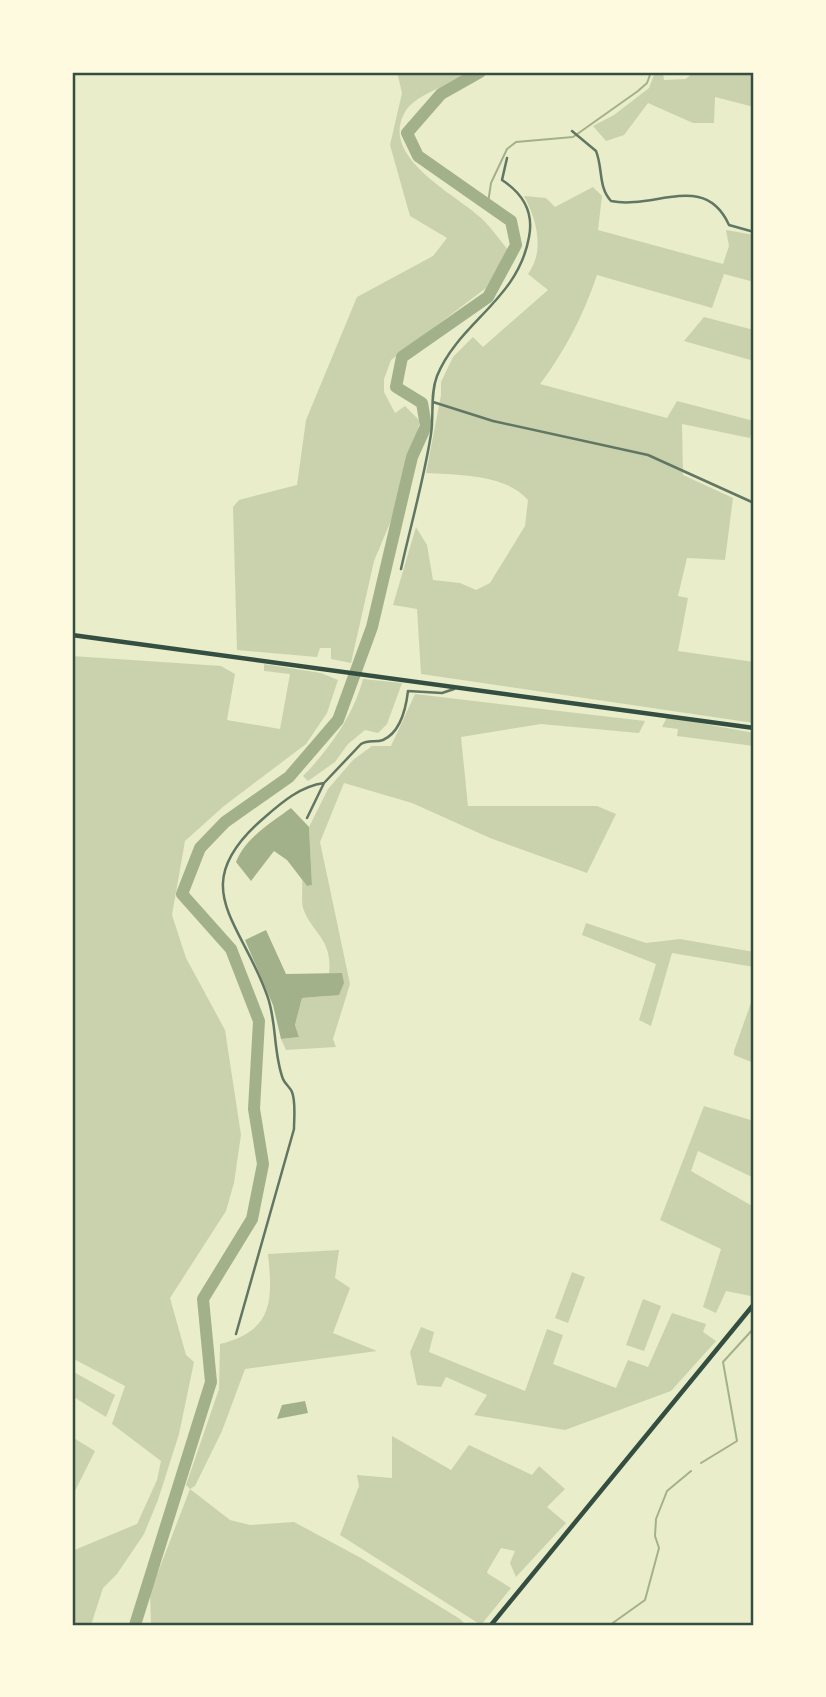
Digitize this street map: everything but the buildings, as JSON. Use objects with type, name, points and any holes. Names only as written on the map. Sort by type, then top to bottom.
[{"type":"main road","points":[[72,635],[754,728]]},
{"type":"main road","points":[[491,1625],[754,1304]]},
{"type":"street","points":[[572,131],[585,138],[596,151],[600,179],[611,201],[650,202],[695,195],[717,204],[729,225],[754,232]]},
{"type":"street","points":[[401,569],[431,435],[436,377],[449,355],[513,282],[525,261],[532,221],[517,189],[502,180],[507,158]]},
{"type":"street","points":[[433,402],[493,421],[648,455],[754,503]]},
{"type":"street","points":[[307,818],[324,783],[362,744],[368,740],[382,740],[393,733],[405,712],[408,691],[442,693],[457,688]]},
{"type":"street","points":[[236,1334],[294,1129],[293,1094],[283,1079],[267,994],[226,910],[222,894],[225,874],[229,855],[241,838],[285,800],[312,784],[324,783]]},
{"type":"shaded area","points":[[397,72],[474,72],[410,105],[400,128],[402,144],[410,159],[423,172],[480,217],[508,250],[486,288],[391,360],[384,379],[384,392],[395,413],[405,406],[420,421],[400,499],[374,561],[351,663],[331,659],[331,648],[320,648],[317,657],[237,650],[233,507],[239,500],[297,485],[306,420],[357,297],[433,256],[447,238],[410,216],[390,145],[402,93]]},
{"type":"shaded area","points":[[655,72],[663,72],[664,80],[686,79],[693,72],[754,72],[754,107],[715,97],[714,123],[693,123],[648,103],[624,135],[606,141],[593,126],[614,115],[649,88]]},
{"type":"shaded area","points":[[593,187],[602,196],[598,230],[723,264],[729,246],[726,230],[754,235],[754,282],[724,274],[712,308],[597,275],[573,332],[540,384],[667,418],[677,401],[754,421],[750,438],[682,424],[683,475],[733,498],[725,560],[687,558],[678,596],[688,598],[678,651],[754,662],[754,723],[421,674],[417,609],[393,605],[416,527],[427,545],[433,580],[460,583],[476,590],[490,583],[525,526],[528,500],[519,491],[481,477],[426,473],[441,395],[441,382],[453,357],[473,337],[483,347],[548,290],[528,274],[538,246],[533,215],[524,196],[546,198],[555,207]]},
{"type":"shaded area","points":[[704,317],[754,330],[754,361],[684,341]]},
{"type":"shaded area","points":[[72,656],[221,666],[235,674],[227,720],[280,729],[290,674],[264,671],[264,664],[321,673],[338,680],[327,713],[306,744],[224,806],[185,841],[172,915],[186,958],[225,1030],[241,1135],[234,1183],[226,1211],[170,1298],[186,1355],[194,1362],[179,1434],[144,1534],[117,1574],[103,1588],[91,1625],[72,1625],[72,1551],[137,1524],[157,1480],[161,1461],[112,1424],[125,1386],[72,1358]]},
{"type":"shaded area","points":[[363,679],[402,683],[387,724],[378,733],[365,730],[348,744],[335,762],[308,781],[303,776],[339,731]]},
{"type":"shaded area","points":[[415,694],[645,721],[639,733],[541,724],[461,737],[468,806],[597,806],[616,814],[587,873],[490,838],[412,803],[344,783],[320,842],[350,984],[333,1039],[336,1047],[286,1050],[281,1039],[299,1037],[295,1025],[302,998],[327,996],[342,973],[329,974],[325,944],[303,908],[302,880],[307,886],[312,885],[309,827],[328,789],[353,760],[372,746],[391,746]]},
{"type":"shaded area","points":[[667,717],[754,733],[754,746],[677,736],[678,729],[662,727]]},
{"type":"shaded area","points":[[291,808],[309,827],[312,885],[307,886],[287,860],[274,851],[251,881],[236,862],[240,853],[260,831]]},
{"type":"shaded area","points":[[586,923],[646,943],[680,939],[754,952],[754,967],[672,953],[651,1026],[639,1020],[656,964],[582,935]]},
{"type":"shaded area","points":[[266,930],[286,974],[342,973],[344,983],[339,995],[302,998],[295,1025],[299,1037],[281,1039],[273,1005],[245,940]]},
{"type":"shaded area","points":[[754,994],[754,1063],[734,1055],[734,1051]]},
{"type":"shaded area","points":[[704,1106],[754,1121],[754,1178],[698,1151],[691,1171],[754,1207],[754,1292],[751,1296],[726,1291],[716,1313],[703,1307],[721,1249],[660,1220]]},
{"type":"shaded area","points":[[339,1250],[335,1278],[350,1288],[333,1333],[377,1351],[245,1369],[222,1431],[195,1486],[190,1489],[186,1485],[219,1389],[220,1344],[251,1331],[266,1312],[270,1286],[268,1254]]},
{"type":"shaded area","points":[[572,1272],[585,1277],[568,1323],[555,1318]]},
{"type":"shaded area","points":[[643,1299],[661,1306],[644,1351],[626,1345]]},
{"type":"shaded area","points":[[672,1313],[706,1324],[703,1332],[716,1341],[671,1391],[565,1430],[474,1415],[487,1395],[446,1377],[441,1387],[417,1385],[410,1352],[421,1327],[434,1332],[429,1352],[525,1391],[547,1329],[563,1335],[553,1364],[616,1388],[628,1360],[648,1367]]},
{"type":"shaded area","points":[[72,1371],[115,1395],[106,1417],[72,1396]]},
{"type":"shaded area","points":[[305,1401],[308,1413],[277,1419],[282,1405]]},
{"type":"shaded area","points":[[392,1436],[451,1470],[469,1445],[532,1475],[539,1466],[565,1489],[547,1507],[566,1523],[516,1577],[510,1563],[515,1551],[501,1548],[487,1573],[511,1588],[481,1625],[340,1535],[359,1486],[357,1475],[392,1478]]},
{"type":"shaded area","points":[[72,1437],[95,1451],[72,1497]]},
{"type":"shaded area","points":[[190,1489],[230,1520],[250,1525],[294,1522],[361,1558],[466,1625],[151,1625],[150,1593]]},
{"type":"waterway","points":[[135,1625],[211,1382],[203,1299],[252,1219],[263,1164],[254,1109],[259,1021],[231,949],[182,894],[200,848],[225,822],[289,777],[338,720],[372,627],[412,457],[426,426],[422,403],[396,387],[402,357],[488,297],[516,245],[511,221],[418,156],[407,133],[441,94],[480,72]]},
{"type":"waterway","points":[[488,203],[491,183],[507,149],[516,142],[573,137],[638,91],[647,83],[651,72]]},
{"type":"waterway","points":[[701,1463],[737,1441],[723,1362],[754,1328]]},
{"type":"waterway","points":[[610,1625],[645,1600],[659,1548],[655,1536],[656,1519],[667,1491],[691,1471]]}]
